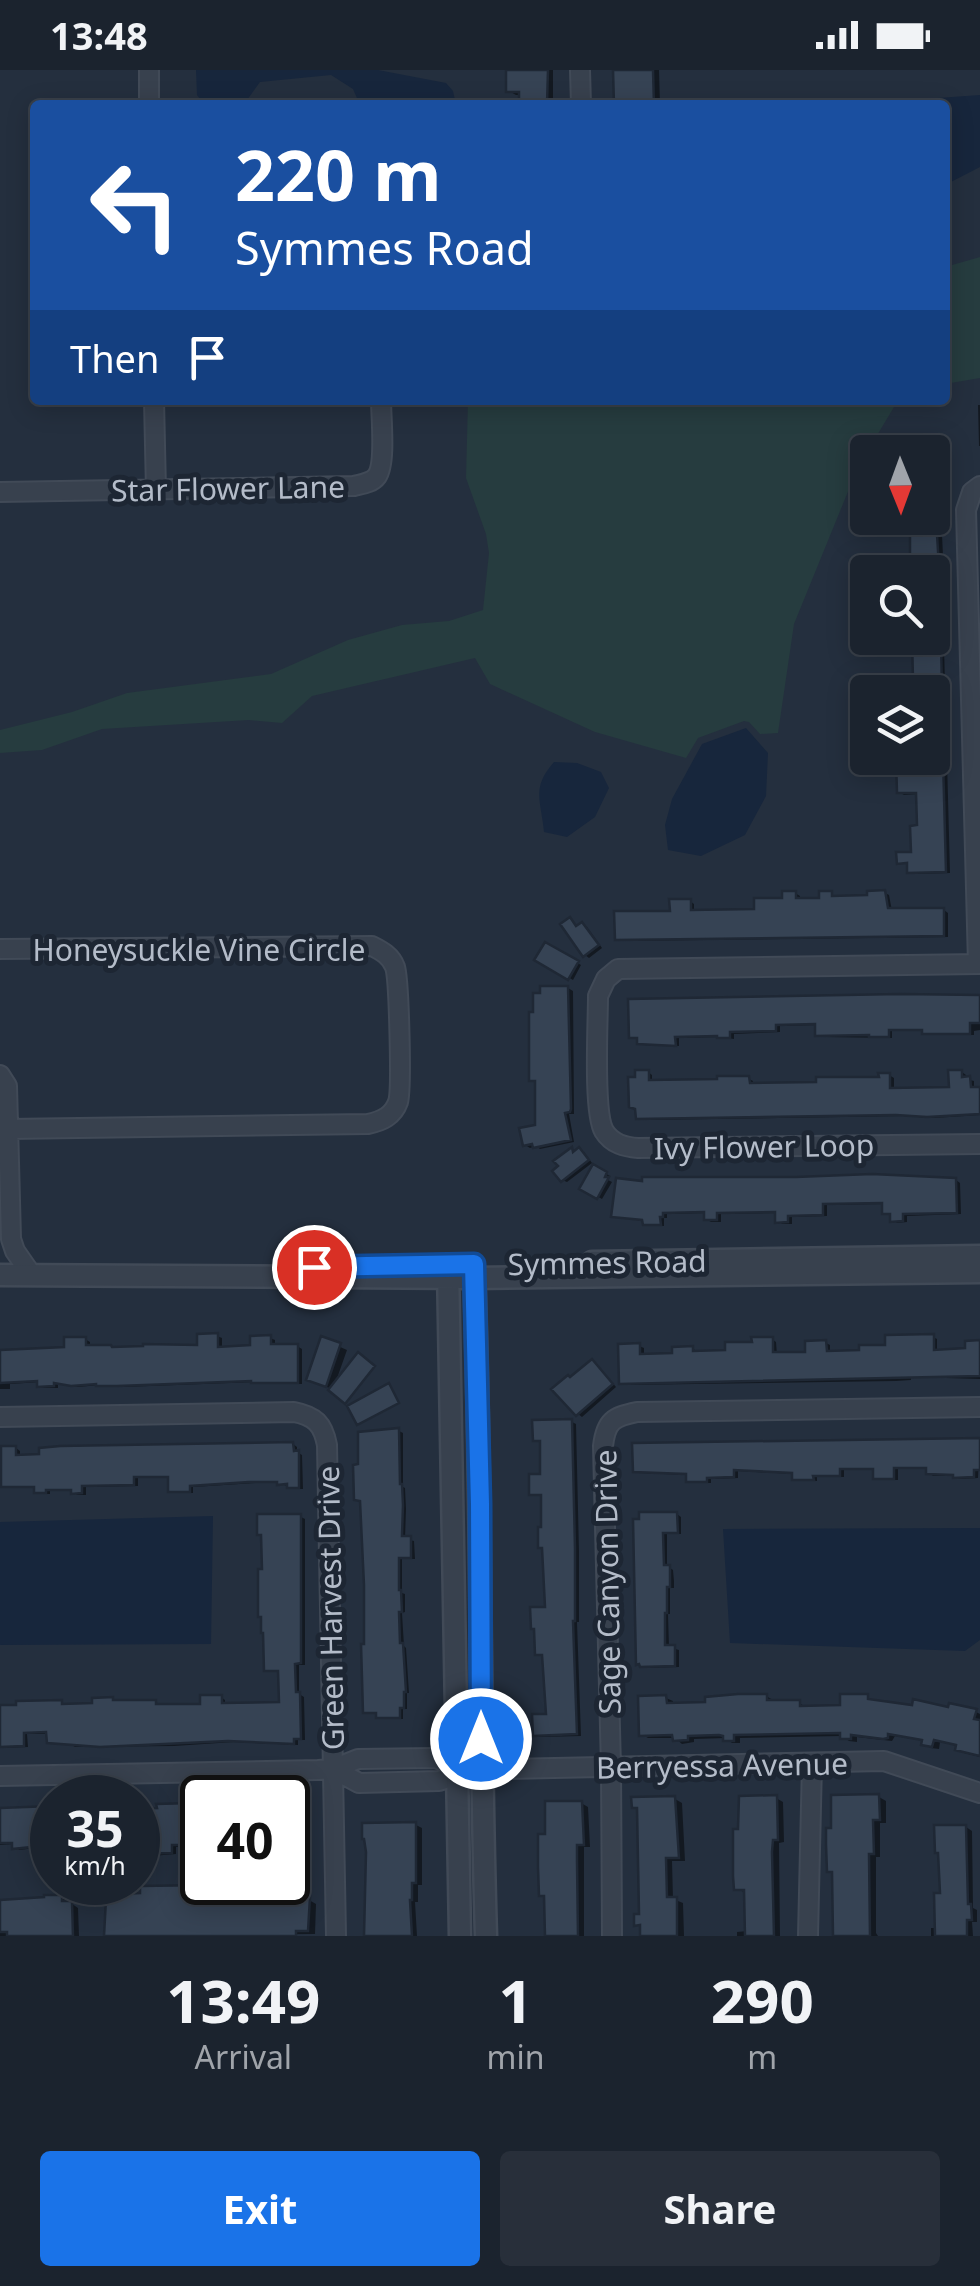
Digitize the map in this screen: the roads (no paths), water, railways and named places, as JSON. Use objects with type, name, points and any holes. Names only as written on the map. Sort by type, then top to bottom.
[{"type":"street","points":[[149,70],[149,100]]},
{"type":"street","points":[[580,70],[581,100]]},
{"type":"street","points":[[154,405],[156,491]]},
{"type":"street","name":"Star Flower Lane","points":[[0,492],[368,483],[377,476],[381,464],[380,405]]},
{"type":"street","name":"Ivy Flower Loop","points":[[980,486],[972,492],[966,510],[979,964],[618,969],[606,979],[598,996],[598,1112],[610,1139],[628,1147],[980,1144]]},
{"type":"street","name":"Honeysuckle Vine Circle","points":[[0,949],[372,946],[391,959],[397,978],[399,1094],[392,1112],[382,1120],[368,1124],[8,1129]]},
{"type":"street","points":[[0,1075],[7,1086],[11,1239],[31,1274]]},
{"type":"street","name":"Symmes Road","points":[[474,1271],[980,1256]]},
{"type":"street","name":"Symmes Road","points":[[0,1275],[246,1268],[980,1272]]},
{"type":"street","points":[[448,1271],[460,1936]]},
{"type":"street","points":[[474,1271],[486,1936]]},
{"type":"street","name":"Sage Canyon Drive","points":[[612,1936],[605,1429],[613,1420],[638,1412],[980,1407]]},
{"type":"street","name":"Green Harvest Drive","points":[[0,1417],[294,1412],[318,1421],[327,1445],[336,1936]]},
{"type":"street","name":"Berryessa Avenue","points":[[0,1776],[333,1769],[358,1759],[434,1758],[458,1770],[884,1761],[980,1793]]},
{"type":"street","points":[[808,1936],[812,1763]]},
{"type":"water","points":[[196,70],[378,70],[446,83],[455,100],[358,100],[353,89],[331,75],[260,82],[247,100],[201,100],[197,95]]},
{"type":"water","points":[[980,95],[980,167],[950,182],[950,100],[858,100]]},
{"type":"water","points":[[746,728],[768,753],[766,796],[745,835],[701,856],[668,850],[665,825],[672,799],[702,744]]},
{"type":"water","points":[[554,762],[577,763],[601,772],[609,788],[595,817],[567,837],[544,832],[540,787]]},
{"type":"water","points":[[213,1516],[211,1644],[0,1645],[0,1522]]},
{"type":"water","points":[[980,1528],[980,1640],[965,1651],[730,1643],[723,1529]]}]
